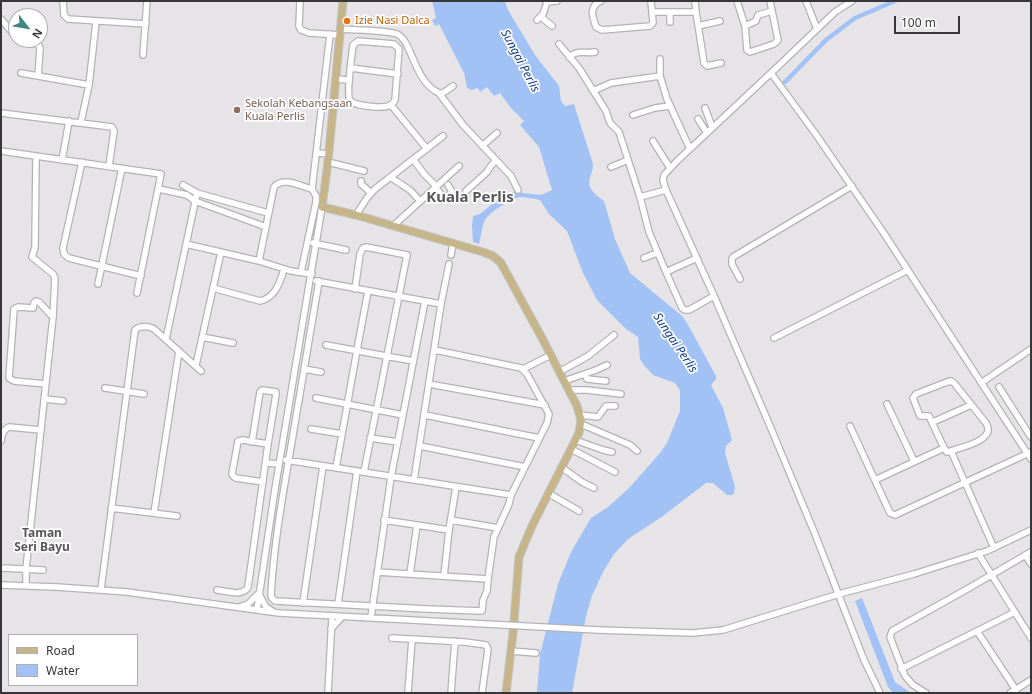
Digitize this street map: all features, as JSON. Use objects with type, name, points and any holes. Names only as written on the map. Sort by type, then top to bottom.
[{"type":"main road","points":[[343,1],[322,207],[356,215],[493,256],[501,263],[551,355],[580,415],[581,424],[579,433],[527,537],[520,557],[506,693]]},
{"type":"street","points":[[64,1],[64,15],[66,18],[96,22],[146,24]]},
{"type":"street","points":[[143,55],[147,1]]},
{"type":"street","points":[[300,1],[299,26],[301,30],[309,33],[330,34],[340,32],[380,32],[396,34],[401,38],[406,45],[420,75],[439,93],[463,125],[511,176],[518,190]]},
{"type":"street","points":[[552,26],[539,18],[547,2],[557,1]]},
{"type":"street","points":[[601,1],[594,5],[592,10],[596,27],[602,30],[650,26],[653,23],[651,1]]},
{"type":"street","points":[[696,1],[696,12],[705,64],[709,66],[721,63]]},
{"type":"street","points":[[737,1],[745,26],[745,40],[748,52],[774,44],[778,40],[770,1]]},
{"type":"street","points":[[806,1],[817,29]]},
{"type":"street","points":[[852,1],[835,12],[771,74],[712,127],[670,168],[664,177],[666,190],[770,426],[839,594],[864,660],[880,693]]},
{"type":"street","points":[[745,26],[756,22],[758,15],[772,11]]},
{"type":"street","points":[[652,12],[696,12]]},
{"type":"street","points":[[670,12],[670,22]]},
{"type":"street","points":[[1,19],[8,27]]},
{"type":"street","points":[[698,26],[720,21]]},
{"type":"street","points":[[81,122],[89,85],[96,22]]},
{"type":"street","points":[[379,43],[380,32]]},
{"type":"street","points":[[257,610],[294,381],[312,243],[316,199],[312,189],[330,34]]},
{"type":"street","points":[[356,42],[379,43],[394,44],[398,47],[400,52],[395,100],[388,107],[354,104],[348,97],[353,45],[356,42]]},
{"type":"street","points":[[559,44],[579,68],[606,111],[610,123],[620,132],[649,232],[682,308],[688,310],[714,296]]},
{"type":"street","points":[[38,76],[40,48]]},
{"type":"street","points":[[569,57],[578,52],[595,52]]},
{"type":"street","points":[[660,59],[660,76],[663,89],[690,149]]},
{"type":"street","points":[[351,68],[398,74]]},
{"type":"street","points":[[20,73],[89,85]]},
{"type":"street","points":[[771,74],[852,186],[1030,455],[965,483],[895,516],[890,513],[850,426]]},
{"type":"street","points":[[593,91],[611,83],[660,76]]},
{"type":"street","points":[[336,79],[349,80]]},
{"type":"street","points":[[439,93],[443,93],[453,86]]},
{"type":"street","points":[[391,105],[427,149]]},
{"type":"street","points":[[633,115],[670,106]]},
{"type":"street","points":[[705,108],[712,127]]},
{"type":"street","points":[[1,112],[110,126],[114,128],[109,166]]},
{"type":"street","points":[[698,119],[706,133]]},
{"type":"street","points":[[62,160],[69,121]]},
{"type":"street","points":[[482,146],[497,133]]},
{"type":"street","points":[[356,215],[362,204],[371,193],[443,136]]},
{"type":"street","points":[[653,141],[670,168]]},
{"type":"street","points":[[1,151],[161,174],[137,292]]},
{"type":"street","points":[[316,153],[364,170]]},
{"type":"street","points":[[26,586],[26,569],[42,430],[53,316],[55,278],[53,274],[33,259],[32,254],[35,247],[36,156]]},
{"type":"street","points":[[414,159],[424,174],[436,186],[445,199],[452,192]]},
{"type":"street","points":[[466,191],[488,172],[496,160]]},
{"type":"street","points":[[611,167],[628,160]]},
{"type":"street","points":[[82,162],[63,251],[64,254],[70,258],[141,276]]},
{"type":"street","points":[[394,226],[459,166]]},
{"type":"street","points":[[98,284],[122,168]]},
{"type":"street","points":[[390,177],[410,190],[420,201]]},
{"type":"street","points":[[259,261],[273,190],[278,183],[285,181],[312,189]]},
{"type":"street","points":[[361,181],[361,184],[371,193]]},
{"type":"street","points":[[183,185],[198,193],[268,213]]},
{"type":"street","points":[[448,185],[459,200]]},
{"type":"street","points":[[740,278],[732,264],[733,257],[852,186]]},
{"type":"street","points":[[159,189],[187,195],[195,201],[266,227]]},
{"type":"street","points":[[640,198],[666,190]]},
{"type":"street","points":[[166,339],[195,201],[198,193]]},
{"type":"street","points":[[307,274],[312,243],[322,207]]},
{"type":"street","points":[[312,243],[346,250]]},
{"type":"street","points":[[451,255],[453,243]]},
{"type":"street","points":[[186,244],[259,261],[283,271],[307,274],[319,281],[441,304]]},
{"type":"street","points":[[356,288],[363,248],[366,247],[407,255],[364,472]]},
{"type":"street","points":[[196,365],[221,252]]},
{"type":"street","points":[[644,258],[657,253]]},
{"type":"street","points":[[666,272],[697,258]]},
{"type":"street","points":[[414,480],[441,304],[449,264]]},
{"type":"street","points":[[774,338],[908,270]]},
{"type":"street","points":[[213,288],[260,301],[268,298],[276,289],[283,271]]},
{"type":"street","points":[[319,281],[288,460],[273,569],[271,595],[273,599],[278,601],[303,603],[481,612],[483,610],[483,600],[487,591],[493,542],[511,496],[548,418],[548,412],[523,369],[518,366],[435,350]]},
{"type":"street","points":[[336,468],[356,350],[368,291]]},
{"type":"street","points":[[46,384],[14,381],[9,378],[14,310],[18,307],[33,308],[36,301],[39,302],[53,316]]},
{"type":"street","points":[[372,617],[372,606],[391,477],[425,301]]},
{"type":"street","points":[[101,589],[133,339],[137,328],[150,327],[201,370]]},
{"type":"street","points":[[559,372],[588,356],[614,335]]},
{"type":"street","points":[[202,337],[233,343]]},
{"type":"street","points":[[326,345],[413,361]]},
{"type":"street","points":[[981,383],[1031,349]]},
{"type":"street","points":[[154,513],[179,351]]},
{"type":"street","points":[[523,369],[551,355]]},
{"type":"street","points":[[564,381],[607,365]]},
{"type":"street","points":[[304,369],[321,372]]},
{"type":"street","points":[[585,374],[588,379],[606,380]]},
{"type":"street","points":[[294,381],[302,382]]},
{"type":"street","points":[[951,381],[971,405],[988,426],[987,435],[984,438],[947,452],[933,422],[928,415],[919,415],[913,397],[916,394],[951,381]]},
{"type":"street","points":[[429,384],[545,405]]},
{"type":"street","points":[[999,387],[1031,437]]},
{"type":"street","points":[[105,388],[144,394]]},
{"type":"street","points":[[217,590],[243,593],[248,587],[276,392],[262,390],[260,392],[252,442]]},
{"type":"street","points":[[569,390],[622,394]]},
{"type":"street","points":[[316,398],[403,415]]},
{"type":"street","points":[[45,399],[63,401]]},
{"type":"street","points":[[887,404],[914,461]]},
{"type":"street","points":[[933,422],[971,405]]},
{"type":"street","points":[[580,415],[596,417],[601,414],[606,406],[615,406]]},
{"type":"street","points":[[425,415],[539,438]]},
{"type":"street","points":[[581,424],[630,445],[637,451]]},
{"type":"street","points":[[1,441],[2,433],[5,429],[10,427],[42,430]]},
{"type":"street","points":[[311,429],[342,434]]},
{"type":"street","points":[[370,438],[398,442]]},
{"type":"street","points":[[263,482],[236,478],[233,476],[237,443],[240,440],[268,444]]},
{"type":"street","points":[[575,440],[612,452]]},
{"type":"street","points":[[420,446],[525,467]]},
{"type":"street","points":[[875,480],[944,448]]},
{"type":"street","points":[[571,449],[616,472]]},
{"type":"street","points":[[951,451],[994,548]]},
{"type":"street","points":[[266,463],[288,460],[511,496]]},
{"type":"street","points":[[303,603],[323,466]]},
{"type":"street","points":[[561,467],[566,472],[594,488]]},
{"type":"street","points":[[338,604],[357,471]]},
{"type":"street","points":[[444,576],[456,487]]},
{"type":"street","points":[[548,494],[579,511]]},
{"type":"street","points":[[111,508],[177,516]]},
{"type":"street","points":[[384,520],[449,530]]},
{"type":"street","points":[[451,520],[498,528]]},
{"type":"street","points":[[410,574],[417,525]]},
{"type":"street","points":[[1,586],[101,589],[190,600],[275,613],[319,616],[372,617],[598,630],[693,633],[718,631],[839,594],[914,574],[994,548],[1031,530]]},
{"type":"street","points":[[926,693],[908,680],[901,669],[890,637],[892,631],[1031,552]]},
{"type":"street","points":[[978,554],[1031,638]]},
{"type":"street","points":[[1025,555],[1031,564]]},
{"type":"street","points":[[1,568],[43,570]]},
{"type":"street","points":[[263,568],[273,569]]},
{"type":"street","points":[[377,572],[488,579]]},
{"type":"street","points":[[238,608],[248,604],[259,594]]},
{"type":"street","points":[[259,594],[266,607],[275,613]]},
{"type":"street","points":[[901,669],[1015,612]]},
{"type":"street","points":[[319,616],[331,629]]},
{"type":"street","points":[[328,693],[332,616]]},
{"type":"street","points":[[331,629],[342,617]]},
{"type":"street","points":[[977,631],[1016,690]]},
{"type":"street","points":[[392,638],[481,643],[487,646],[482,693]]},
{"type":"street","points":[[408,693],[412,639]]},
{"type":"street","points":[[451,693],[455,641]]},
{"type":"street","points":[[511,651],[536,653]]},
{"type":"street","points":[[1010,693],[1031,680]]},
{"type":"water","name":"Sungai Perlis","points":[[432,1],[505,1],[508,10],[535,55],[559,86],[561,101],[565,106],[574,104],[593,164],[589,185],[592,191],[604,201],[615,239],[630,273],[682,316],[716,376],[716,379],[711,385],[723,408],[732,440],[726,446],[725,453],[735,487],[732,495],[727,495],[713,483],[706,483],[663,516],[628,539],[614,554],[603,572],[592,596],[586,616],[572,693],[537,693],[540,654],[558,584],[571,552],[591,518],[608,507],[629,488],[667,443],[680,411],[680,391],[675,383],[653,375],[643,364],[640,359],[638,337],[626,329],[597,300],[583,273],[567,231],[549,214],[540,200],[521,197],[501,206],[491,213],[485,220],[479,244],[473,242],[473,216],[480,214],[502,196],[514,192],[541,195],[552,190],[539,147],[520,125],[524,121],[510,107],[500,93],[494,96],[487,87],[480,92],[478,88],[472,90],[467,88],[464,73],[439,24],[435,26],[432,20],[436,18]]},
{"type":"water","points":[[862,598],[895,682],[911,693],[893,693],[888,687],[855,601]]},
{"type":"waterway","points":[[785,82],[826,40],[855,18],[895,1]]},
{"type":"place","name":"Izie Nasi Dalca","points":[[347,21]]},
{"type":"place","name":"Sekolah Kebangsaan Kuala Perlis","points":[[237,110]]},
{"type":"district","name":"Kuala Perlis","points":[[470,198]]},
{"type":"district","name":"Taman Seri Bayu","points":[[42,541]]}]
